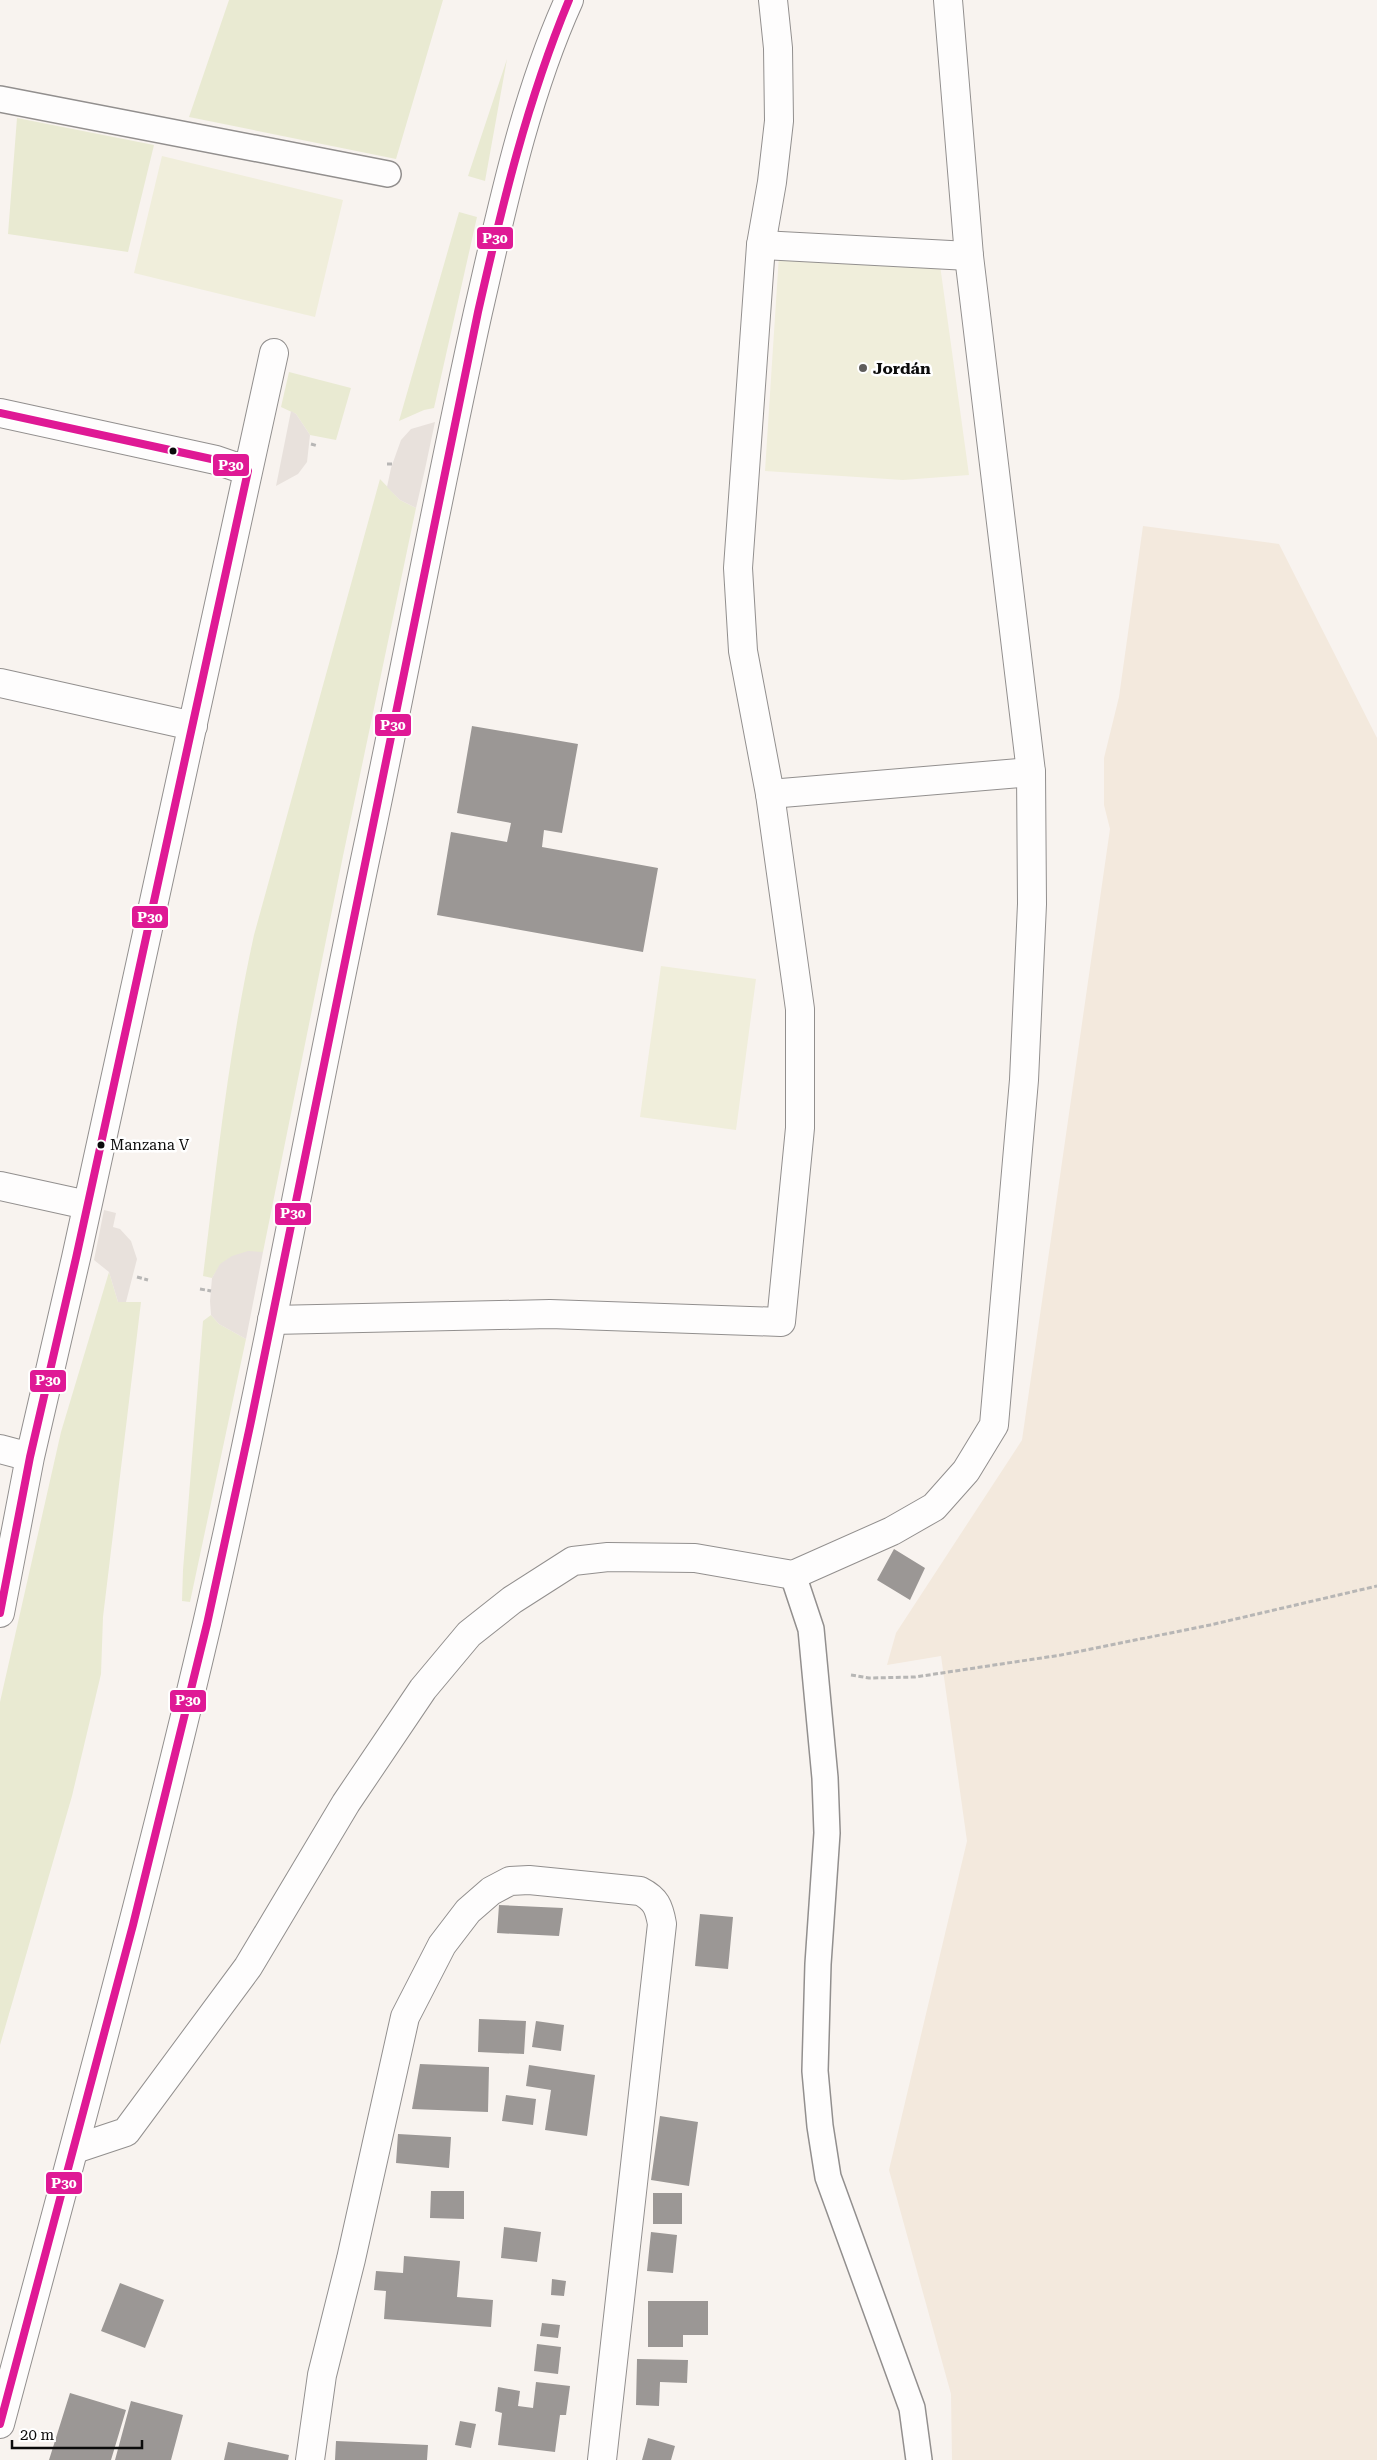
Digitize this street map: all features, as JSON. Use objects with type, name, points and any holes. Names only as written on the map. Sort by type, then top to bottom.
[{"type":"street","points":[[0,2424],[75,2149],[206,1626],[272,1320],[340,977],[403,680],[445,459],[503,204],[541,70],[569,0]]},
{"type":"street","points":[[272,1320],[550,1314],[781,1322],[800,1128],[800,1009],[770,794],[743,651],[738,568],[761,246],[772,182],[779,122],[778,48],[773,0]]},
{"type":"street","points":[[75,2149],[126,2132],[248,1967],[346,1803],[423,1689],[469,1634],[512,1600],[573,1561],[608,1557],[695,1558],[793,1574],[892,1531],[934,1507],[966,1472],[994,1425],[1024,1080],[1032,904],[1031,772],[969,256],[948,0]]},
{"type":"street","points":[[761,246],[969,256]]},
{"type":"street","points":[[0,1613],[30,1457],[274,353]]},
{"type":"street","points":[[0,413],[216,460],[248,472]]},
{"type":"street","points":[[0,683],[193,726]]},
{"type":"street","points":[[770,794],[1031,772]]},
{"type":"street","points":[[0,1186],[87,1205]]},
{"type":"street","points":[[0,1450],[30,1457]]},
{"type":"street","points":[[310,2460],[322,2375],[352,2259],[405,2016],[423,1978],[442,1945],[468,1911],[498,1888],[510,1882],[529,1880],[640,1891],[653,1898],[659,1908],[662,1924],[602,2460]]},
{"type":"lane","points":[[0,99],[388,174]]},
{"type":"lane","points":[[793,1574],[811,1629],[816,1671],[827,1832],[818,1964],[815,2071],[820,2126],[828,2177],[912,2408],[919,2460]]},
{"type":"path","points":[[311,444],[318,446]]},
{"type":"path","points":[[387,464],[392,464]]},
{"type":"path","points":[[137,1277],[148,1280]]},
{"type":"path","points":[[200,1288],[211,1291]]},
{"type":"path","points":[[816,1671],[869,1678],[925,1675],[1079,1651],[1210,1625],[1377,1586]]},
{"type":"shaded area","points":[[162,156],[343,200],[315,317],[134,273]]},
{"type":"shaded area","name":"Jordán","points":[[779,255],[940,265],[969,475],[903,480],[765,471]]},
{"type":"shaded area","points":[[291,411],[296,414],[310,435],[307,462],[298,474],[276,486]]},
{"type":"shaded area","points":[[435,422],[416,508],[400,500],[387,487],[391,468],[401,440],[411,429]]},
{"type":"shaded area","points":[[1143,526],[1279,544],[1377,738],[1377,2460],[952,2460],[951,2394],[889,2170],[967,1841],[941,1656],[887,1665],[896,1633],[1022,1440],[1110,829],[1104,805],[1104,758],[1119,697]]},
{"type":"shaded area","points":[[661,966],[756,979],[736,1130],[640,1117]]},
{"type":"shaded area","points":[[104,1210],[116,1213],[113,1227],[120,1229],[131,1241],[137,1259],[126,1302],[118,1302],[109,1272],[94,1260]]},
{"type":"shaded area","points":[[248,1251],[263,1252],[246,1339],[219,1324],[211,1315],[210,1301],[212,1278],[220,1264],[232,1256]]},
{"type":"green space","points":[[229,0],[443,0],[396,159],[189,117]]},
{"type":"green space","points":[[507,59],[485,181],[468,176]]},
{"type":"green space","points":[[17,118],[154,145],[128,252],[8,234]]},
{"type":"green space","points":[[459,212],[477,217],[434,408],[424,410],[399,421]]},
{"type":"green space","points":[[289,372],[351,388],[336,440],[310,435],[296,414],[281,407]]},
{"type":"green space","points":[[380,479],[400,500],[416,508],[263,1252],[247,1253],[233,1257],[222,1265],[212,1278],[203,1276],[224,1105],[245,977],[254,935]]},
{"type":"green space","points":[[109,1272],[118,1302],[141,1302],[103,1617],[101,1674],[72,1796],[0,2045],[0,1702],[61,1432]]},
{"type":"green space","points":[[211,1315],[219,1324],[246,1339],[190,1602],[182,1601],[183,1570],[203,1321]]},
{"type":"building","points":[[472,726],[578,744],[562,833],[544,830],[542,847],[658,868],[643,952],[437,915],[451,832],[507,842],[511,823],[457,813]]},
{"type":"building","points":[[894,1549],[925,1568],[910,1600],[877,1580]]},
{"type":"building","points":[[499,1905],[563,1908],[559,1936],[497,1933]]},
{"type":"building","points":[[700,1914],[733,1917],[728,1969],[695,1966]]},
{"type":"building","points":[[479,2019],[526,2021],[524,2054],[478,2052]]},
{"type":"building","points":[[536,2021],[564,2025],[561,2051],[532,2047]]},
{"type":"building","points":[[420,2064],[489,2067],[488,2112],[412,2109]]},
{"type":"building","points":[[529,2065],[595,2075],[587,2136],[545,2130],[551,2090],[526,2086]]},
{"type":"building","points":[[506,2095],[536,2099],[533,2125],[502,2121]]},
{"type":"building","points":[[660,2116],[698,2122],[689,2186],[651,2180]]},
{"type":"building","points":[[398,2134],[451,2137],[449,2168],[396,2163]]},
{"type":"building","points":[[431,2191],[464,2191],[464,2219],[430,2218]]},
{"type":"building","points":[[653,2193],[682,2193],[682,2224],[653,2224]]},
{"type":"building","points":[[504,2227],[541,2232],[537,2262],[501,2258]]},
{"type":"building","points":[[651,2232],[677,2235],[673,2273],[647,2271]]},
{"type":"building","points":[[404,2256],[460,2261],[457,2297],[493,2300],[491,2327],[384,2319],[386,2291],[374,2290],[376,2271],[403,2273]]},
{"type":"building","points":[[552,2279],[566,2281],[564,2296],[551,2295]]},
{"type":"building","points":[[120,2283],[164,2300],[145,2348],[101,2331]]},
{"type":"building","points":[[648,2301],[708,2301],[708,2335],[683,2335],[683,2347],[648,2347]]},
{"type":"building","points":[[542,2323],[560,2325],[558,2338],[540,2336]]},
{"type":"building","points":[[537,2344],[561,2347],[558,2374],[534,2371]]},
{"type":"building","points":[[637,2359],[688,2360],[687,2383],[660,2382],[659,2406],[636,2405]]},
{"type":"building","points":[[536,2382],[570,2386],[566,2415],[560,2415],[555,2452],[498,2445],[502,2413],[495,2411],[498,2387],[520,2391],[518,2406],[533,2408]]},
{"type":"building","points":[[70,2393],[126,2410],[111,2460],[49,2460]]},
{"type":"building","points":[[131,2401],[183,2415],[171,2460],[115,2460]]},
{"type":"building","points":[[460,2421],[476,2424],[471,2448],[455,2445]]},
{"type":"building","points":[[648,2438],[675,2446],[671,2460],[642,2460]]},
{"type":"building","points":[[336,2441],[428,2445],[427,2460],[335,2460]]},
{"type":"building","points":[[228,2442],[289,2455],[288,2460],[224,2460]]},
{"type":"transit line","name":"P30","points":[[0,2424],[133,1925],[207,1624],[250,1426],[478,312],[506,193],[528,115],[540,76],[569,0]]},
{"type":"transit line","name":"P30","points":[[0,413],[216,460],[248,471],[76,1258],[30,1457],[0,1613]]},
{"type":"place","name":"Jordán","points":[[863,368]]},
{"type":"place","name":"Manzana V","points":[[101,1145]]}]
